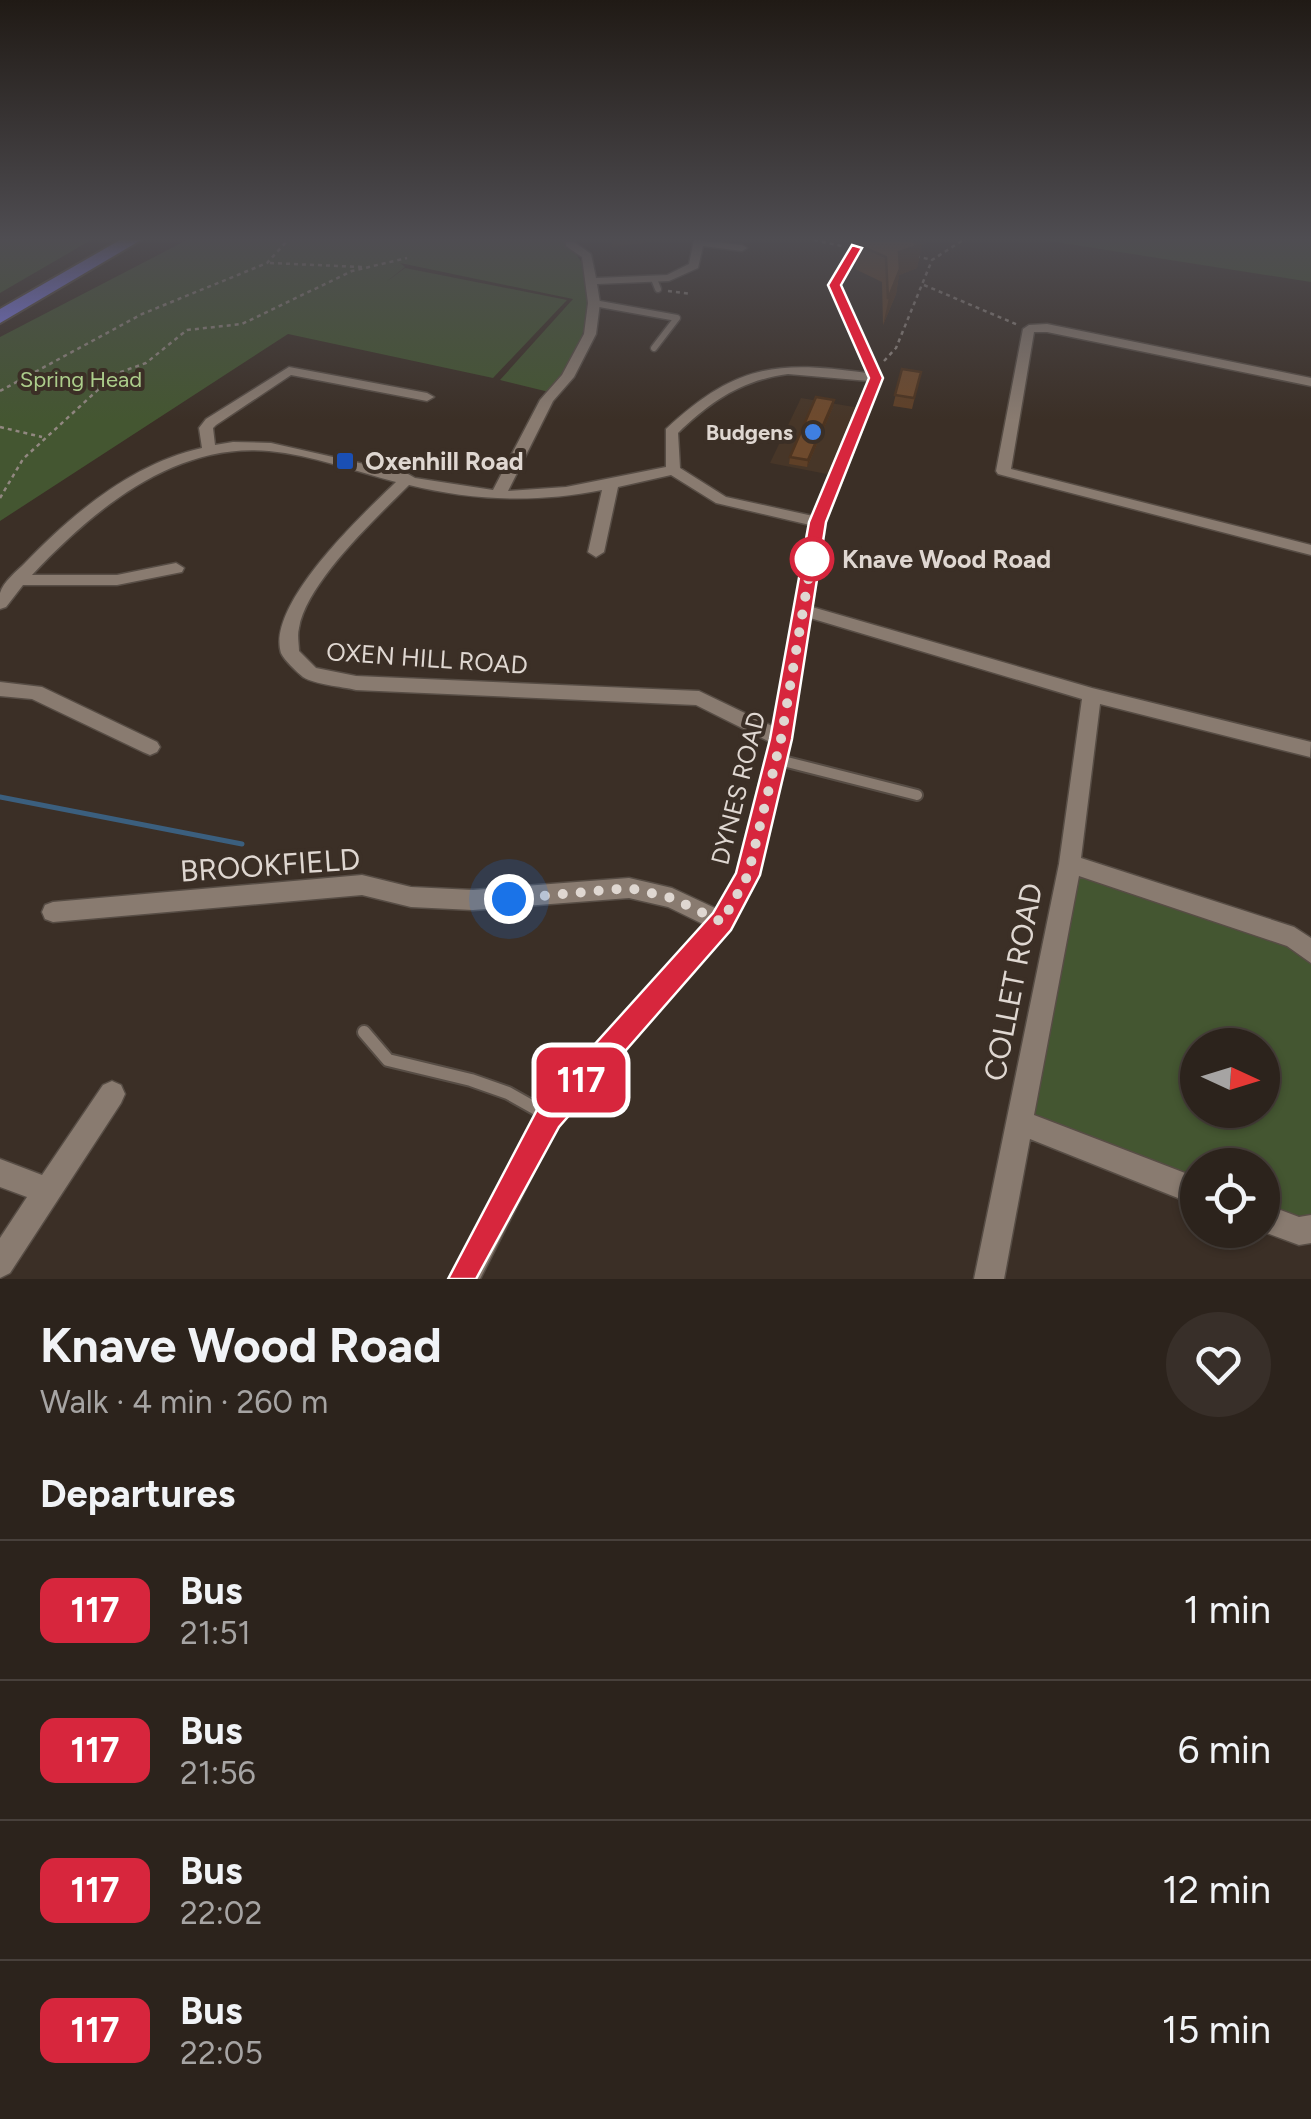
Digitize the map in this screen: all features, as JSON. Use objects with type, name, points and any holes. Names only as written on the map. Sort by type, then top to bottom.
[{"type":"highway","points":[[0,317],[30,300]]},
{"type":"street","points":[[498,495],[548,400],[568,377],[590,334],[594,300]]},
{"type":"street","points":[[673,470],[671,432],[702,400],[769,368],[876,378],[841,300]]},
{"type":"street","points":[[1311,382],[1047,328],[1028,330],[1003,471],[1311,550]]},
{"type":"street","points":[[210,449],[206,428],[282,372],[307,371],[427,397]]},
{"type":"street","name":"DYNES ROAD","points":[[464,1279],[549,1116],[722,922],[748,875],[777,749],[818,522],[876,378]]},
{"type":"street","points":[[0,602],[17,580],[101,504],[178,458],[210,449],[270,447],[498,495],[537,495],[673,470],[721,500],[818,522]]},
{"type":"street","name":"OXEN HILL ROAD","points":[[408,478],[345,543],[298,606],[288,627],[287,647],[290,657],[307,674],[356,684],[699,698],[777,749]]},
{"type":"street","points":[[596,552],[610,484]]},
{"type":"street","points":[[17,580],[118,580],[176,568]]},
{"type":"street","points":[[804,612],[1092,695],[1310,749]]},
{"type":"street","points":[[0,689],[35,692],[150,747]]},
{"type":"street","name":"COLLET ROAD","points":[[989,1279],[1070,864],[1092,695]]},
{"type":"street","points":[[1070,864],[1294,938],[1311,952]]},
{"type":"street","name":"BROOKFIELD","points":[[54,912],[362,885],[411,897],[473,900],[629,888],[672,898],[722,922]]},
{"type":"street","points":[[0,1263],[112,1094]]},
{"type":"street","points":[[1018,1122],[1180,1185]]},
{"type":"street","points":[[0,1173],[48,1191]]},
{"type":"street","points":[[1280,1224],[1298,1231],[1311,1229]]},
{"type":"lane","points":[[594,303],[677,318],[654,348]]},
{"type":"lane","points":[[777,749],[917,796]]},
{"type":"lane","points":[[364,1032],[374,1050],[388,1060],[471,1080],[508,1093],[549,1116]]},
{"type":"path","points":[[0,390],[176,300]]},
{"type":"path","points":[[0,498],[22,459],[115,374],[146,363],[187,330],[242,324],[294,300]]},
{"type":"path","points":[[876,378],[896,348],[916,300]]},
{"type":"path","points":[[959,300],[1028,330]]},
{"type":"path","points":[[0,427],[44,438]]},
{"type":"shaded area","points":[[801,398],[860,408],[832,475],[770,463]]},
{"type":"green space","name":"Spring Head","points":[[72,300],[567,300],[493,378],[288,334],[0,521],[0,337]]},
{"type":"green space","name":"Spring Head","points":[[572,300],[590,300],[580,340],[549,392],[500,380]]},
{"type":"green space","points":[[1079,871],[1291,943],[1311,959],[1311,1217],[1294,1220],[1280,1215],[1280,1148],[1180,1148],[1180,1174],[1030,1113]]},
{"type":"building","points":[[902,369],[921,372],[914,398],[895,395]]},
{"type":"building","points":[[816,397],[834,400],[808,460],[790,457]]},
{"type":"waterway","points":[[0,797],[242,844]]},
{"type":"bus line","name":"117","points":[[464,1279],[549,1116],[722,922],[748,875],[781,739],[818,522],[876,378],[840,300]]},
{"type":"place","name":"Budgens","points":[[813,432]]},
{"type":"place","name":"Oxenhill Road","points":[[345,461]]},
{"type":"place","name":"Knave Wood Road","points":[[812,559]]},
{"type":"route","points":[[509,899],[629,888],[672,898],[722,922],[748,875],[781,739],[813,552],[812,559]]}]
